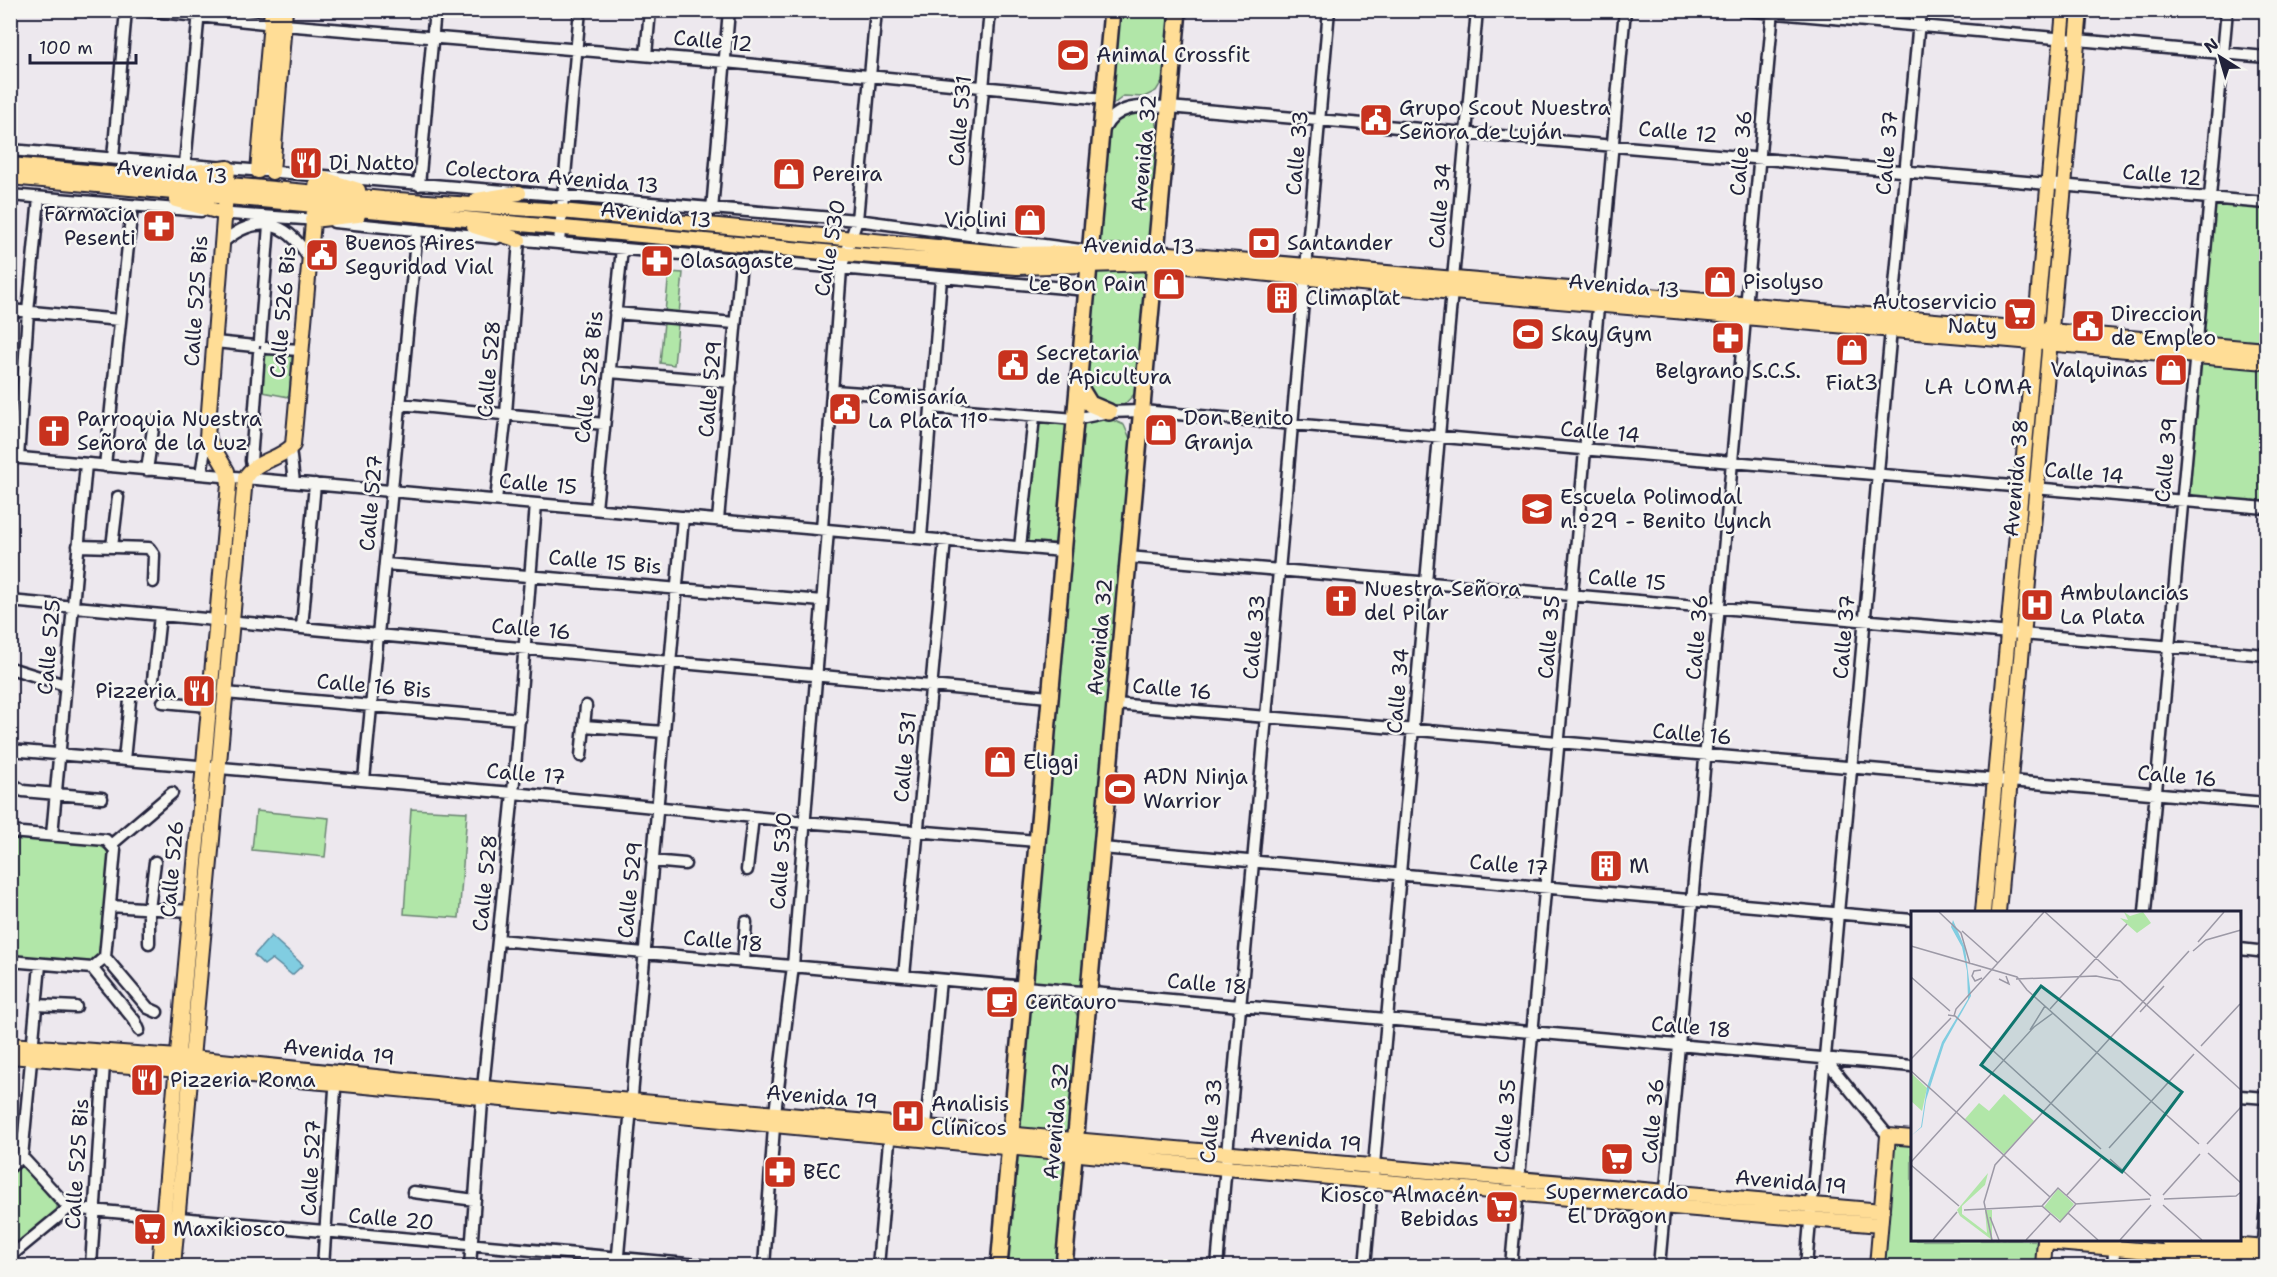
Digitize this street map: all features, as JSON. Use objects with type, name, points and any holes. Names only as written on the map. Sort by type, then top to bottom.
[{"type":"highway","name":"Avenida 32","points":[[999,1266],[1112,10]]},
{"type":"highway","name":"Avenida 32","points":[[1064,1266],[1178,10]]},
{"type":"highway","points":[[1079,386],[1090,404],[1109,412]]},
{"type":"main road","points":[[265,172],[276,20],[285,10]]},
{"type":"main road","name":"Avenida 38","points":[[1998,911],[2010,781],[2020,487],[2064,10]]},
{"type":"main road","name":"Avenida 38","points":[[1983,911],[1994,780],[2036,489],[2080,10]]},
{"type":"main road","name":"Avenida 13","points":[[10,165],[146,184]]},
{"type":"main road","points":[[146,184],[228,168]]},
{"type":"main road","name":"Calle 525 Bis","points":[[207,437],[228,168]]},
{"type":"main road","name":"Avenida 13","points":[[10,177],[146,184],[385,205],[451,204],[561,211],[1010,254],[1089,259]]},
{"type":"main road","points":[[317,177],[385,205]]},
{"type":"main road","name":"Calle 526 Bis","points":[[290,449],[294,441],[308,258],[317,177]]},
{"type":"main road","points":[[146,184],[224,213]]},
{"type":"main road","points":[[451,204],[519,193]]},
{"type":"main road","points":[[312,220],[385,205]]},
{"type":"main road","name":"Avenida 13","points":[[385,205],[452,219],[560,226],[846,255],[1017,267],[1089,259],[1155,257],[1453,286],[2050,338],[2196,350],[2266,350]]},
{"type":"main road","points":[[452,219],[519,240]]},
{"type":"main road","name":"Avenida 13","points":[[2196,350],[2266,362]]},
{"type":"main road","points":[[207,437],[228,476]]},
{"type":"main road","points":[[245,478],[256,467],[290,449]]},
{"type":"main road","name":"Calle 526","points":[[173,1266],[178,1219],[189,911],[228,476]]},
{"type":"main road","name":"Calle 526","points":[[159,1266],[219,768],[245,478]]},
{"type":"main road","name":"Avenida 19","points":[[10,1045],[32,1053],[105,1064],[184,1064]]},
{"type":"main road","name":"Avenida 19","points":[[10,1056],[32,1053],[184,1064],[482,1094],[1881,1218]]},
{"type":"main road","name":"Avenida 19","points":[[890,1129],[926,1126],[1011,1141]]},
{"type":"main road","points":[[1877,1266],[1888,1136],[1911,1138]]},
{"type":"main road","points":[[2043,1266],[2045,1241],[2115,1244],[2264,1257]]},
{"type":"main road","points":[[2179,1241],[2264,1257]]},
{"type":"street","points":[[113,158],[126,10]]},
{"type":"street","name":"Calle 12","points":[[140,10],[276,20],[432,38],[725,62],[1104,99]]},
{"type":"street","points":[[419,185],[435,10]]},
{"type":"street","points":[[559,242],[580,10]]},
{"type":"street","points":[[646,55],[650,10]]},
{"type":"street","points":[[712,210],[729,10]]},
{"type":"street","name":"Calle 530","points":[[764,1266],[775,1119],[793,966],[803,822],[817,675],[841,269],[857,220],[876,10]]},
{"type":"street","name":"Calle 531","points":[[970,234],[990,10]]},
{"type":"street","name":"Calle 33","points":[[1217,1266],[1329,10]]},
{"type":"street","name":"Calle 34","points":[[1365,1266],[1478,10]]},
{"type":"street","name":"Calle 35","points":[[1511,1266],[1625,10]]},
{"type":"street","points":[[1743,10],[2266,57]]},
{"type":"street","name":"Calle 37","points":[[1806,1266],[1920,10]]},
{"type":"street","name":"Calle 39","points":[[2145,911],[2227,10]]},
{"type":"street","name":"Calle 36","points":[[1659,1266],[1773,12]]},
{"type":"street","points":[[185,164],[199,14]]},
{"type":"street","name":"Calle 12","points":[[1100,137],[1109,119],[1125,109],[1144,106],[1169,107],[2266,204]]},
{"type":"street","name":"Colectora Avenida 13","points":[[10,150],[712,210],[857,220],[1063,245],[1089,259]]},
{"type":"street","points":[[10,195],[1087,290]]},
{"type":"street","points":[[14,457],[39,198]]},
{"type":"street","points":[[105,466],[132,207]]},
{"type":"street","points":[[256,467],[251,461],[269,225]]},
{"type":"street","points":[[221,244],[235,232],[244,228],[269,225],[295,237],[308,258]]},
{"type":"street","name":"Calle 527","points":[[364,780],[417,230]]},
{"type":"street","name":"Calle 528","points":[[496,500],[506,414],[519,240]]},
{"type":"street","name":"Calle 528 Bis","points":[[596,509],[622,248]]},
{"type":"street","name":"Calle 529","points":[[718,520],[741,261]]},
{"type":"street","points":[[921,538],[941,278]]},
{"type":"street","points":[[10,310],[120,320]]},
{"type":"street","points":[[615,313],[735,323]]},
{"type":"street","points":[[215,342],[301,350]]},
{"type":"street","points":[[610,372],[731,382]]},
{"type":"street","name":"Calle 14","points":[[834,391],[1034,417],[1075,419],[1109,412],[1142,411],[2266,508]]},
{"type":"street","points":[[400,404],[604,424]]},
{"type":"street","points":[[1020,547],[1034,417]]},
{"type":"street","points":[[147,470],[154,422]]},
{"type":"street","name":"Calle 525 Bis","points":[[201,474],[207,437]]},
{"type":"street","name":"Calle 526 Bis","points":[[290,449],[294,482]]},
{"type":"street","name":"Calle 15","points":[[14,457],[1062,551]]},
{"type":"street","name":"Calle 525","points":[[52,835],[86,464]]},
{"type":"street","points":[[302,627],[315,484]]},
{"type":"street","points":[[112,547],[118,497]]},
{"type":"street","name":"Calle 528","points":[[470,1266],[482,1094],[513,793],[536,504]]},
{"type":"street","name":"Calle 529","points":[[617,1262],[683,517]]},
{"type":"street","name":"Calle 531","points":[[904,976],[945,540]]},
{"type":"street","points":[[78,546],[149,548],[154,555],[153,582]]},
{"type":"street","name":"Calle 15","points":[[1128,557],[2266,655]]},
{"type":"street","name":"Calle 15 Bis","points":[[385,564],[822,601]]},
{"type":"street","name":"Calle 16","points":[[10,601],[1049,697]]},
{"type":"street","points":[[153,680],[160,615]]},
{"type":"street","points":[[10,668],[65,685]]},
{"type":"street","name":"Calle 16 Bis","points":[[225,693],[519,719]]},
{"type":"street","points":[[124,760],[130,700]]},
{"type":"street","points":[[163,702],[208,706]]},
{"type":"street","name":"Calle 16","points":[[1115,704],[2266,803]]},
{"type":"street","points":[[581,756],[586,706]]},
{"type":"street","points":[[584,726],[664,732]]},
{"type":"street","name":"Calle 17","points":[[10,750],[1037,841]]},
{"type":"street","points":[[14,785],[23,791],[56,793],[70,797],[102,798]]},
{"type":"street","points":[[112,844],[172,792]]},
{"type":"street","points":[[747,870],[753,817]]},
{"type":"street","points":[[10,832],[106,840],[115,850],[105,957],[92,968],[10,961]]},
{"type":"street","name":"Calle 17","points":[[1102,848],[1911,920]]},
{"type":"street","points":[[652,861],[685,864]]},
{"type":"street","points":[[149,943],[149,909],[155,862]]},
{"type":"street","points":[[110,906],[189,911]]},
{"type":"street","points":[[743,962],[746,922]]},
{"type":"street","name":"Calle 18","points":[[499,940],[1911,1066]]},
{"type":"street","points":[[2241,949],[2266,952]]},
{"type":"street","points":[[105,957],[147,1008],[157,1012]]},
{"type":"street","points":[[10,1167],[22,1157],[40,965]]},
{"type":"street","points":[[92,968],[135,1021],[139,1030]]},
{"type":"street","points":[[926,1126],[940,980]]},
{"type":"street","points":[[37,1005],[76,1007]]},
{"type":"street","points":[[1825,1059],[1888,1136]]},
{"type":"street","name":"Calle 525 Bis","points":[[91,1266],[105,1064]]},
{"type":"street","name":"Calle 527","points":[[323,1266],[336,1078]]},
{"type":"street","points":[[2241,1096],[2266,1098]]},
{"type":"street","points":[[878,1266],[890,1129]]},
{"type":"street","points":[[12,1266],[12,1252],[69,1208],[22,1157]]},
{"type":"street","points":[[413,1192],[475,1200]]},
{"type":"street","points":[[2264,1257],[2266,1206]]},
{"type":"street","name":"Calle 20","points":[[69,1208],[617,1262],[709,1266]]},
{"type":"street","points":[[2113,1266],[2115,1244]]},
{"type":"green space","points":[[1116,11],[1170,11],[1164,78],[1156,91],[1144,97],[1124,96],[1107,109]]},
{"type":"green space","points":[[1137,110],[1155,119],[1159,131],[1149,247],[1097,244],[1105,126],[1118,116]]},
{"type":"green space","points":[[2213,205],[2266,208],[2266,344],[2201,337]]},
{"type":"green space","points":[[1147,269],[1138,390],[1121,408],[1102,409],[1083,387],[1092,272]]},
{"type":"green space","points":[[669,272],[683,273],[674,365],[660,363]]},
{"type":"green space","points":[[265,354],[292,355],[289,397],[262,392]]},
{"type":"green space","points":[[2199,360],[2266,366],[2266,505],[2186,498]]},
{"type":"green space","points":[[1108,418],[1124,425],[1131,441],[1084,987],[1029,982],[1077,423]]},
{"type":"green space","points":[[1038,422],[1069,423],[1058,543],[1028,542]]},
{"type":"green space","points":[[411,809],[467,812],[459,918],[404,914]]},
{"type":"green space","points":[[256,811],[329,818],[325,857],[252,850]]},
{"type":"green space","points":[[10,836],[96,843],[106,850],[110,858],[103,948],[99,957],[88,965],[11,958]]},
{"type":"green space","points":[[1054,996],[1069,1001],[1080,1020],[1069,1134],[1016,1128],[1025,1018],[1036,1002]]},
{"type":"green space","points":[[1898,1142],[1911,1143],[1911,1241],[2040,1241],[2038,1266],[1881,1266],[1893,1146]]},
{"type":"green space","points":[[1014,1151],[1068,1156],[1058,1266],[1003,1266]]},
{"type":"green space","points":[[23,1165],[57,1206],[57,1211],[17,1245],[11,1243],[10,1171]]},
{"type":"water","points":[[271,936],[303,965],[292,975],[272,959],[264,965],[254,955]]},
{"type":"place","name":"Animal Crossfit","points":[[1073,55]]},
{"type":"place","name":"Grupo Scout Nuestra Señora de Luján","points":[[1376,120]]},
{"type":"place","name":"Di Natto","points":[[306,163]]},
{"type":"place","name":"Pereira","points":[[789,174]]},
{"type":"place","name":"Violini","points":[[1030,220]]},
{"type":"place","name":"Farmacia Pesenti","points":[[159,226]]},
{"type":"place","name":"Santander","points":[[1264,243]]},
{"type":"place","name":"Buenos Aires Seguridad Vial","points":[[322,255]]},
{"type":"place","name":"Olasagaste","points":[[657,261]]},
{"type":"place","name":"Pisolyso","points":[[1720,282]]},
{"type":"place","name":"Le Bon Pain","points":[[1169,284]]},
{"type":"place","name":"Climaplat","points":[[1282,298]]},
{"type":"place","name":"Autoservicio Naty","points":[[2020,314]]},
{"type":"place","name":"Direccion de Empleo","points":[[2088,326]]},
{"type":"place","name":"Skay Gym","points":[[1528,334]]},
{"type":"place","name":"Belgrano S.C.S.","points":[[1728,338]]},
{"type":"place","name":"Fiat3","points":[[1852,350]]},
{"type":"place","name":"Secretaria de Apicultura","points":[[1013,365]]},
{"type":"place","name":"Valquinas","points":[[2171,370]]},
{"type":"place","name":"Comisaría La Plata 11°","points":[[845,409]]},
{"type":"place","name":"Don Benito Granja","points":[[1161,430]]},
{"type":"place","name":"Parroquia Nuestra Señora de la Luz","points":[[54,431]]},
{"type":"place","name":"Escuela Polimodal n.°29 - Benito Lynch","points":[[1537,509]]},
{"type":"place","name":"Nuestra Señora del Pilar","points":[[1341,601]]},
{"type":"place","name":"Ambulancias La Plata","points":[[2037,605]]},
{"type":"place","name":"Pizzeria","points":[[199,691]]},
{"type":"place","name":"Eliggi","points":[[1000,762]]},
{"type":"place","name":"ADN Ninja Warrior","points":[[1120,789]]},
{"type":"place","name":"M","points":[[1606,866]]},
{"type":"place","name":"Centauro","points":[[1002,1002]]},
{"type":"place","name":"Pizzeria Roma","points":[[147,1080]]},
{"type":"place","name":"Analisis Clínicos","points":[[908,1116]]},
{"type":"place","name":"Supermercado El Dragon","points":[[1617,1159]]},
{"type":"place","name":"BEC","points":[[780,1172]]},
{"type":"place","name":"Kiosco Almacén Bebidas","points":[[1502,1207]]},
{"type":"place","name":"Maxikiosco","points":[[150,1229]]},
{"type":"district","name":"LA LOMA","points":[[1979,386]]}]
